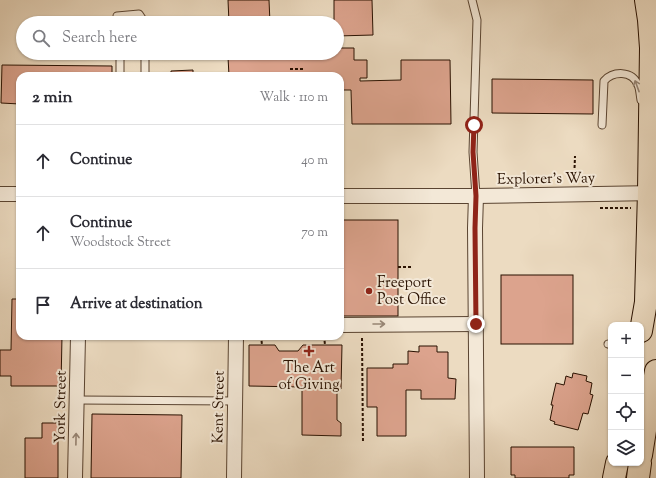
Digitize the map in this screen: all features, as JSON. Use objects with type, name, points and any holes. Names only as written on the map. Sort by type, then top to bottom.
[{"type":"main road","points":[[642,322],[646,302],[653,193],[650,123],[651,48],[646,0]]},
{"type":"main road","points":[[644,433],[656,371]]},
{"type":"main road","points":[[614,478],[616,466]]},
{"type":"main road","points":[[638,478],[640,466]]},
{"type":"street","name":"Explorer's Way","points":[[344,196],[476,196],[653,193]]},
{"type":"street","points":[[0,194],[16,194]]},
{"type":"street","points":[[476,196],[477,478]]},
{"type":"street","points":[[344,325],[476,324]]},
{"type":"street","name":"York Street","points":[[75,478],[78,340]]},
{"type":"street","name":"Kent Street","points":[[234,478],[236,340]]},
{"type":"lane","points":[[472,0],[477,20],[473,152],[476,196]]},
{"type":"lane","points":[[117,16],[139,14],[140,16]]},
{"type":"lane","points":[[120,60],[120,72]]},
{"type":"lane","points":[[145,60],[145,72]]},
{"type":"lane","points":[[602,125],[604,81],[608,76],[618,73],[627,74],[633,77],[638,85],[641,101],[650,123]]},
{"type":"lane","points":[[76,400],[235,401]]},
{"type":"path","points":[[290,69],[305,69]]},
{"type":"path","points":[[574,194],[575,156]]},
{"type":"path","points":[[398,267],[413,267]]},
{"type":"path","points":[[362,324],[363,443]]},
{"type":"path","points":[[261,340],[262,345]]},
{"type":"path","points":[[324,340],[325,345]]},
{"type":"building","points":[[228,0],[269,0],[270,16],[229,16]]},
{"type":"building","points":[[334,0],[372,0],[373,35],[344,36],[344,16],[334,16]]},
{"type":"building","points":[[344,48],[354,48],[354,60],[367,60],[367,78],[360,78],[360,81],[401,80],[401,60],[450,60],[451,124],[352,124],[351,90],[344,90],[344,72],[229,72],[228,60],[344,60]]},
{"type":"building","points":[[2,65],[112,66],[112,72],[16,72],[16,104],[1,103]]},
{"type":"building","points":[[193,70],[193,72],[171,72]]},
{"type":"building","points":[[492,79],[593,80],[593,114],[492,113]]},
{"type":"building","name":"Freeport Post Office","points":[[344,220],[398,220],[398,316],[344,316]]},
{"type":"building","points":[[501,275],[573,275],[573,344],[501,344]]},
{"type":"building","points":[[12,299],[16,299],[16,340],[62,340],[61,386],[11,386],[11,376],[0,376],[0,350],[11,350]]},
{"type":"building","points":[[249,345],[275,345],[279,351],[298,351],[303,345],[342,345],[341,389],[337,392],[337,420],[341,423],[341,436],[302,435],[302,387],[249,386]]},
{"type":"building","points":[[419,346],[437,346],[437,352],[448,352],[448,378],[456,379],[455,399],[421,399],[421,390],[406,390],[406,436],[377,436],[377,407],[367,407],[367,368],[393,368],[393,364],[408,364],[408,351],[419,352]]},
{"type":"building","points":[[573,373],[587,376],[586,381],[592,383],[590,394],[593,395],[588,414],[583,413],[578,430],[554,424],[555,422],[550,420],[553,405],[551,405],[556,383],[564,385],[566,376],[572,378]]},
{"type":"building","points":[[92,414],[182,415],[181,478],[91,478]]},
{"type":"building","points":[[42,423],[58,423],[58,478],[25,478],[25,438],[42,438]]},
{"type":"building","points":[[511,447],[574,447],[574,475],[569,475],[569,478],[515,478],[515,475],[511,475]]},
{"type":"place","name":"Freeport Post Office","points":[[369,291]]},
{"type":"place","name":"The Art of Giving","points":[[309,351]]},
{"type":"route","points":[[474,125],[473,152],[476,196],[476,324]]}]
